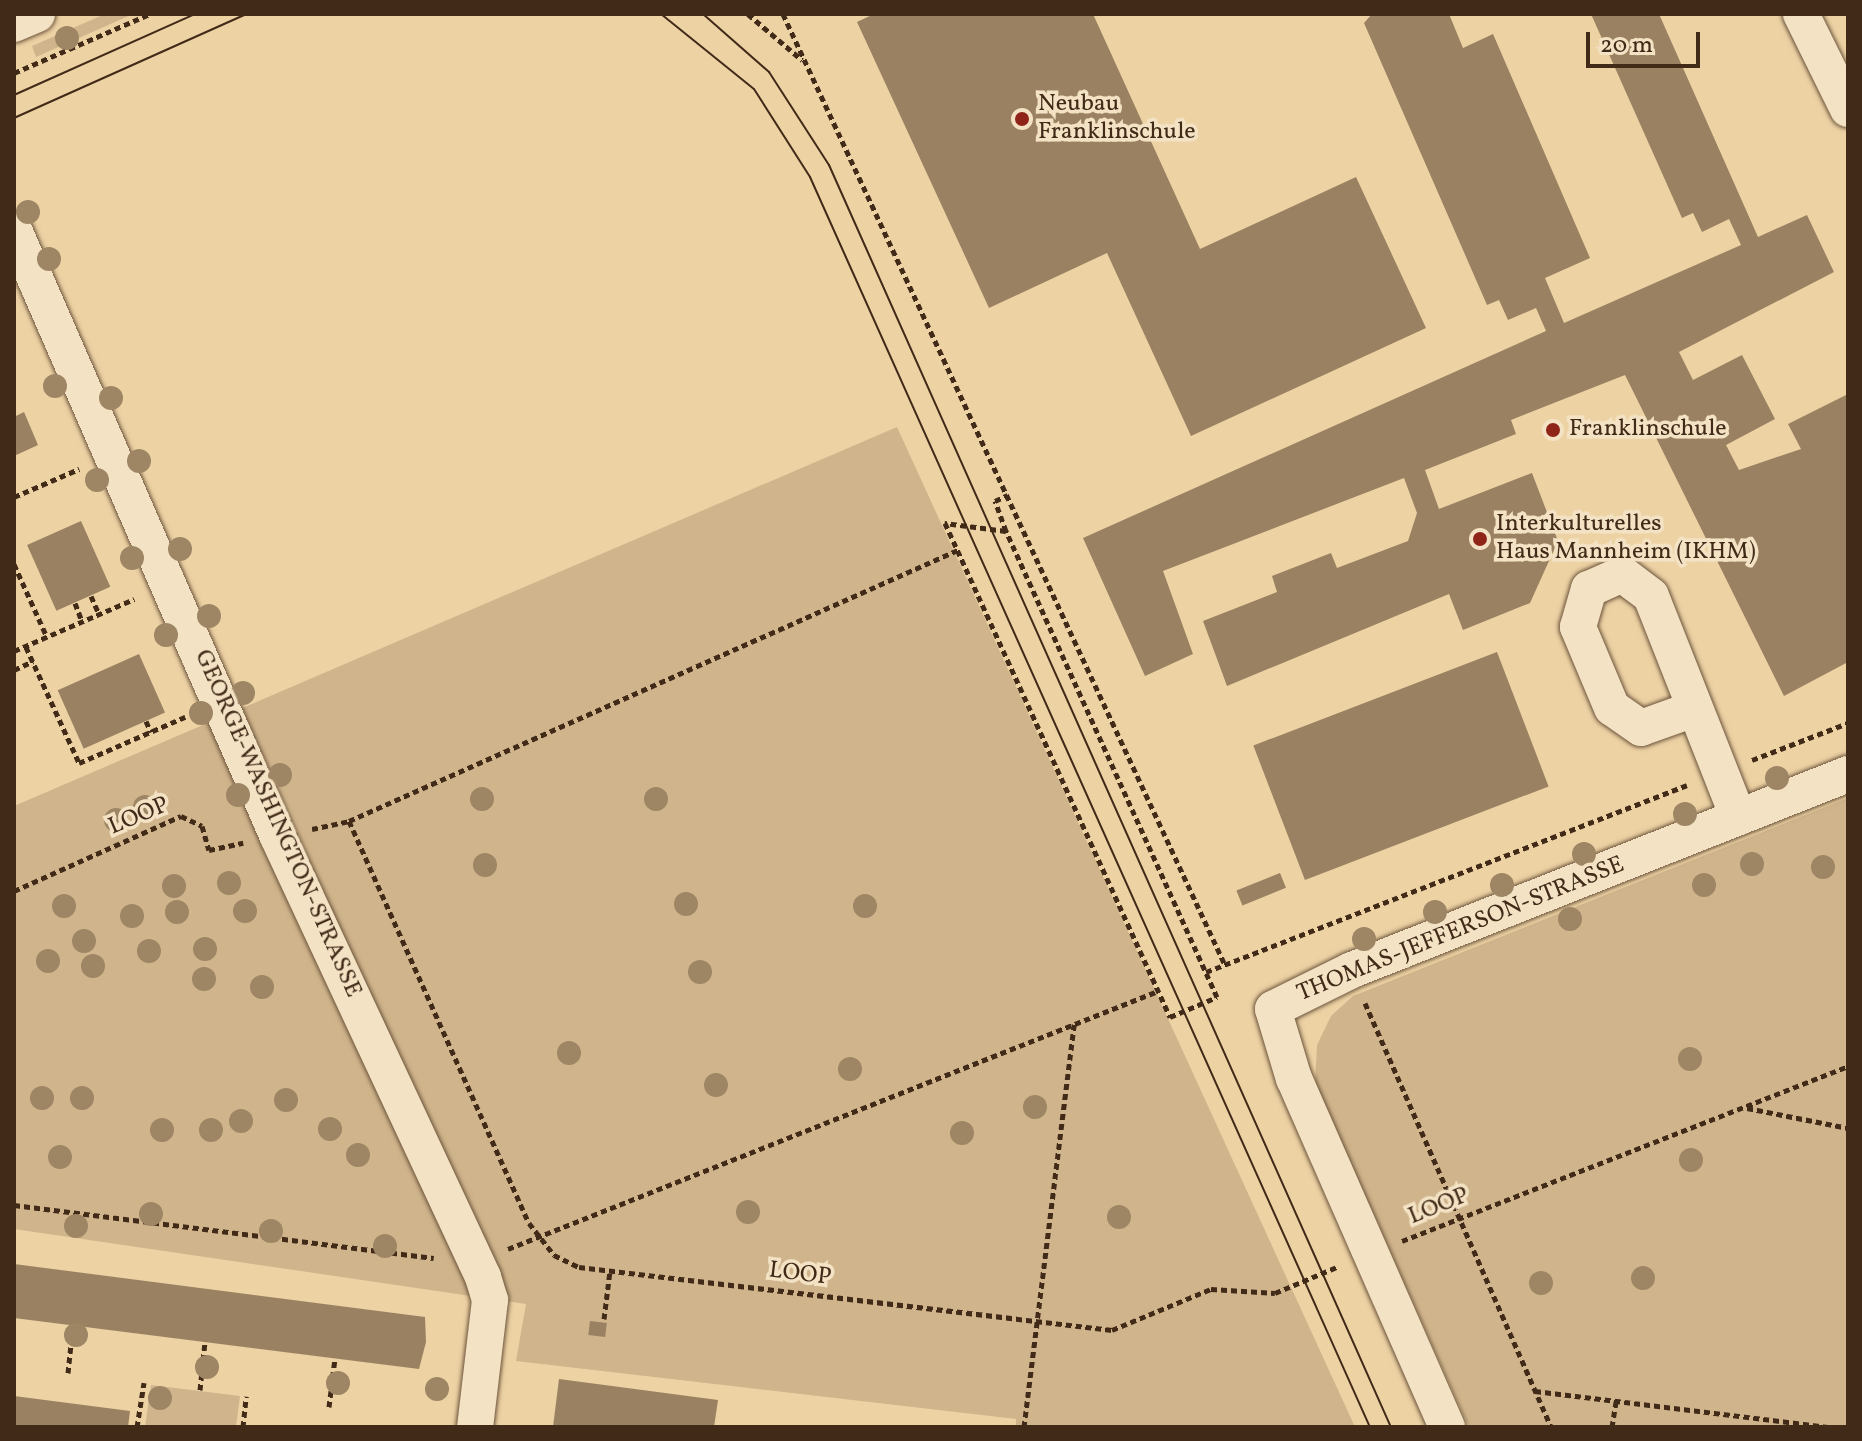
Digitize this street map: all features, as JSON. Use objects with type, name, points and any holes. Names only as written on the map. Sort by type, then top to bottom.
[{"type":"street","points":[[14,24],[37,14]]},
{"type":"street","points":[[1801,14],[1848,109]]},
{"type":"street","name":"GEORGE-WASHINGTON-STRASSE","points":[[14,230],[223,700],[277,835],[477,1263],[490,1300],[475,1427]]},
{"type":"street","points":[[1694,709],[1738,817]]},
{"type":"street","name":"THOMAS-JEFFERSON-STRASSE","points":[[1447,1427],[1294,1079],[1273,1009],[1352,970],[1848,774]]},
{"type":"path","points":[[14,58],[17,72],[150,14]]},
{"type":"path","points":[[748,14],[803,60]]},
{"type":"path","points":[[783,14],[967,422],[1008,495],[1225,965]]},
{"type":"path","points":[[14,497],[114,455]]},
{"type":"path","points":[[1006,531],[945,523],[1170,1017],[1217,997],[1006,531],[995,501],[1008,495]]},
{"type":"path","name":"LOOP","points":[[14,891],[181,816],[202,826],[209,850],[349,821],[958,550]]},
{"type":"path","points":[[14,564],[47,637]]},
{"type":"path","points":[[14,651],[170,583]]},
{"type":"path","points":[[91,596],[99,614]]},
{"type":"path","points":[[75,603],[82,621]]},
{"type":"path","points":[[26,647],[79,763],[223,700]]},
{"type":"path","points":[[14,670],[33,661]]},
{"type":"path","points":[[146,721],[151,732]]},
{"type":"path","points":[[1206,972],[1848,723]]},
{"type":"path","points":[[130,729],[134,739]]},
{"type":"path","points":[[105,740],[110,750]]},
{"type":"path","points":[[349,821],[536,1237],[1158,991]]},
{"type":"path","points":[[1364,1002],[1456,1219],[1551,1427]]},
{"type":"path","points":[[1024,1427],[1074,1024]]},
{"type":"path","name":"LOOP","points":[[536,1237],[579,1267],[1112,1330],[1211,1289],[1275,1293],[1848,1066]]},
{"type":"path","points":[[1744,1107],[1848,1128]]},
{"type":"path","points":[[14,1205],[477,1263]]},
{"type":"path","points":[[604,1319],[610,1271]]},
{"type":"path","points":[[68,1373],[73,1325]]},
{"type":"path","points":[[200,1390],[205,1342]]},
{"type":"path","points":[[329,1407],[335,1358]]},
{"type":"path","points":[[137,1427],[144,1383]]},
{"type":"path","points":[[1534,1391],[1828,1427]]},
{"type":"path","points":[[243,1427],[246,1396]]},
{"type":"path","points":[[1612,1427],[1616,1401]]},
{"type":"shaded area","points":[[105,14],[133,14],[36,57],[32,46]]},
{"type":"shaded area","points":[[897,427],[1355,1427],[1016,1427],[1016,1419],[516,1361],[526,1304],[14,1229],[14,806]]},
{"type":"shaded area","points":[[1848,798],[1848,1427],[1469,1427],[1315,1083],[1317,1045],[1331,1016],[1353,996]]},
{"type":"shaded area","points":[[151,1385],[240,1396],[236,1427],[145,1427]]},
{"type":"building","points":[[874,14],[1093,14],[1200,249],[1356,177],[1426,328],[1191,436],[1107,253],[989,308],[857,22]]},
{"type":"building","points":[[1372,14],[1449,14],[1463,48],[1493,34],[1590,258],[1545,278],[1564,323],[1741,245],[1729,219],[1702,232],[1693,213],[1682,218],[1591,14],[1659,14],[1758,237],[1807,215],[1834,272],[1679,352],[1693,380],[1742,355],[1775,419],[1726,445],[1739,470],[1801,449],[1788,424],[1848,394],[1848,662],[1784,696],[1625,375],[1511,420],[1516,434],[1425,470],[1439,509],[1532,473],[1558,541],[1530,603],[1463,630],[1449,594],[1227,686],[1203,621],[1277,592],[1272,576],[1331,553],[1337,568],[1408,541],[1417,513],[1404,478],[1163,571],[1193,654],[1145,676],[1083,538],[1546,331],[1536,308],[1508,320],[1499,300],[1487,305],[1364,23]]},
{"type":"building","points":[[24,412],[38,445],[14,456],[14,417]]},
{"type":"building","points":[[81,521],[110,587],[56,611],[27,545]]},
{"type":"building","points":[[1497,652],[1549,786],[1305,880],[1253,746]]},
{"type":"building","points":[[139,654],[165,712],[84,749],[58,690]]},
{"type":"building","points":[[1280,873],[1286,888],[1242,905],[1236,891]]},
{"type":"building","points":[[14,1264],[425,1317],[426,1342],[419,1369],[14,1318]]},
{"type":"building","points":[[590,1321],[607,1323],[605,1337],[588,1335]]},
{"type":"building","points":[[559,1379],[718,1400],[714,1427],[553,1427]]},
{"type":"building","points":[[14,1396],[130,1411],[128,1427],[14,1427]]},
{"type":"tram line","points":[[14,95],[195,14]]},
{"type":"tram line","points":[[14,118],[246,14]]},
{"type":"tram line","points":[[661,14],[754,89],[810,177],[1370,1427]]},
{"type":"tram line","points":[[703,14],[769,72],[829,165],[1391,1427]]},
{"type":"place","name":"Neubau Franklinschule","points":[[1022,119]]},
{"type":"place","name":"Franklinschule","points":[[1553,430]]},
{"type":"place","name":"Interkulturelles Haus Mannheim (IKHM)","points":[[1480,539]]}]
